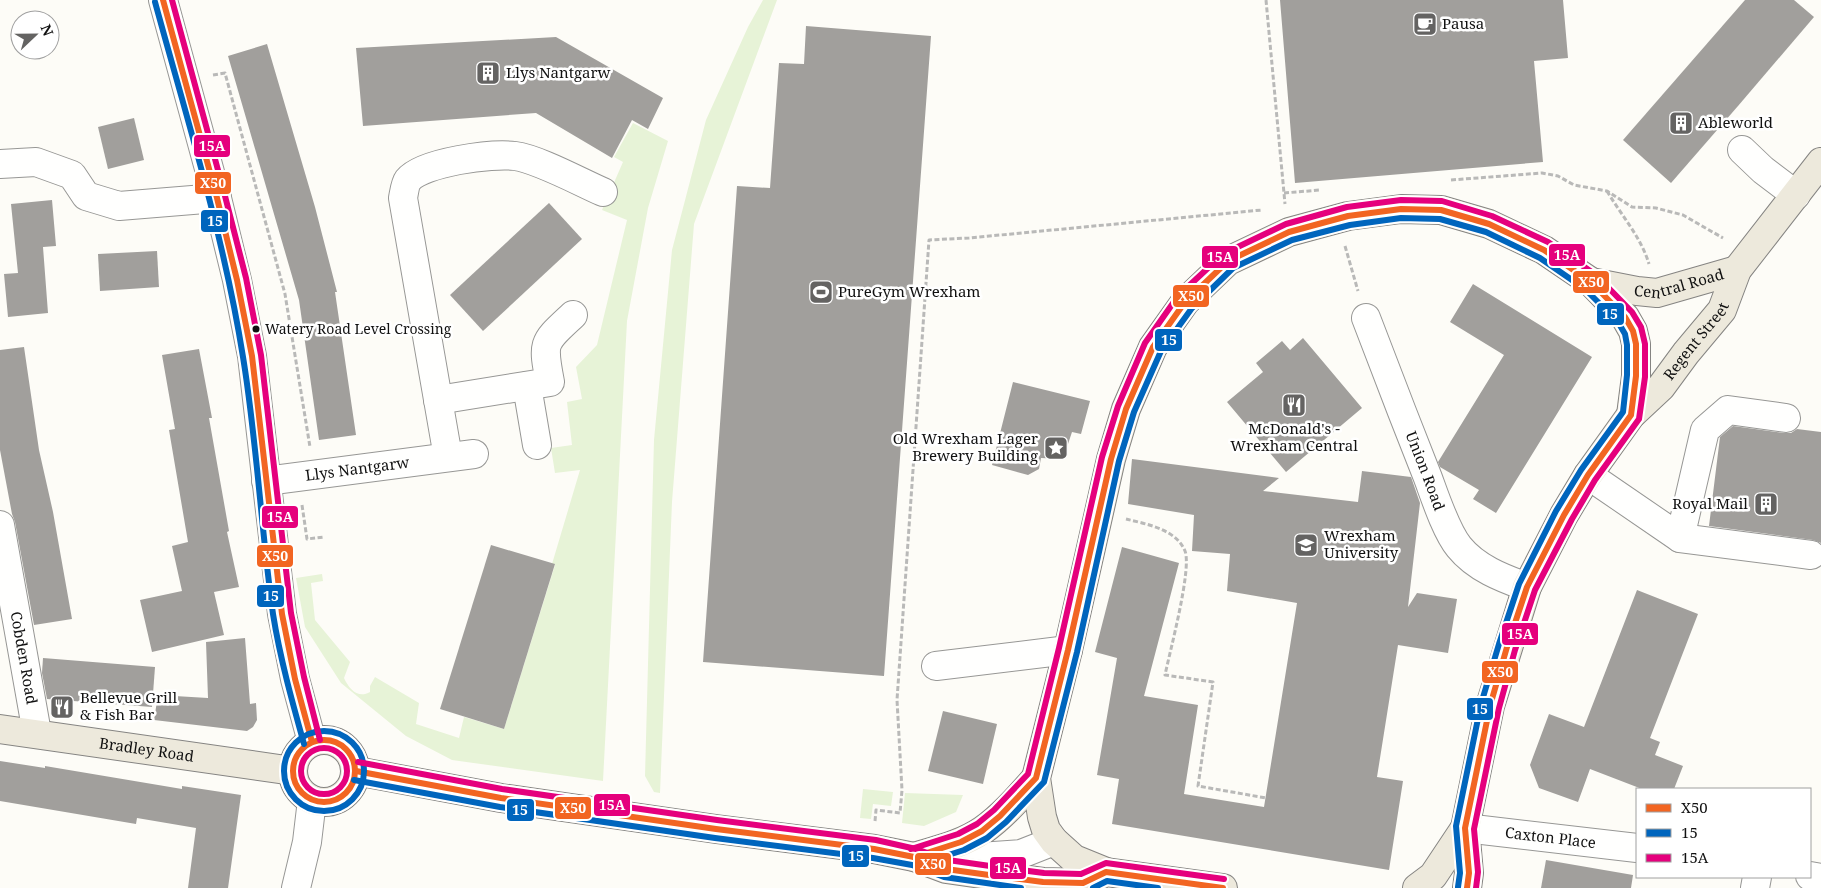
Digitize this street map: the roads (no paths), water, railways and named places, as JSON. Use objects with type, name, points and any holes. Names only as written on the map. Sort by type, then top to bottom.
[{"type":"main road","name":"Regent Street","points":[[1467,888],[1469,873],[1465,828],[1490,706],[1527,587],[1564,515],[1588,475],[1631,415],[1661,387],[1722,310],[1738,270],[1812,179]]},
{"type":"main road","name":"Central Road","points":[[1106,872],[1074,859],[1054,841],[1046,830],[1042,817],[1036,778],[1068,650],[1111,459],[1126,409],[1153,347],[1185,302],[1228,261],[1287,220],[1348,216],[1401,209],[1442,210],[1489,224],[1544,250],[1591,282],[1625,316],[1633,331],[1637,360],[1631,415]]},
{"type":"main road","name":"Central Road","points":[[1591,282],[1637,291],[1657,292],[1738,270]]},
{"type":"main road","name":"Bradley Road","points":[[0,729],[292,770]]},
{"type":"main road","points":[[322,739],[342,744],[354,761],[356,771],[354,781],[342,797],[332,802],[322,802],[304,796],[294,780],[292,770],[298,753],[312,742],[322,739]]},
{"type":"main road","points":[[356,771],[501,798],[716,829],[874,849],[914,857],[946,869],[1042,885],[1083,883],[1106,872],[1223,888]]},
{"type":"main road","name":"Central Road","points":[[914,857],[962,842],[982,831],[1000,816],[1036,778]]},
{"type":"main road","points":[[1418,888],[1433,876],[1465,828]]},
{"type":"street","points":[[163,0],[217,198],[237,280],[252,356],[282,614],[295,679],[312,742]]},
{"type":"street","points":[[1742,150],[1763,170],[1812,179]]},
{"type":"street","name":"Llys Nantgarw","points":[[266,481],[461,455],[438,400],[403,198],[408,181],[421,171],[456,161],[492,156],[516,156],[538,163],[603,192]]},
{"type":"street","points":[[0,164],[36,162],[72,175],[86,196],[119,206],[217,198]]},
{"type":"street","points":[[438,400],[550,382],[544,354],[546,343],[573,315]]},
{"type":"street","name":"Union Road","points":[[1366,318],[1434,494],[1458,546],[1476,563],[1502,578],[1527,587]]},
{"type":"street","points":[[527,386],[537,445]]},
{"type":"street","points":[[1680,538],[1705,430],[1728,410],[1786,418]]},
{"type":"street","points":[[1588,475],[1680,538],[1811,555]]},
{"type":"street","name":"Cobden Road","points":[[0,525],[37,733]]},
{"type":"street","points":[[936,666],[1068,650]]},
{"type":"street","points":[[296,888],[307,842],[312,800]]},
{"type":"street","name":"Caxton Place","points":[[1465,828],[1636,848]]},
{"type":"street","points":[[914,857],[965,858],[1021,854],[1054,841]]},
{"type":"place","name":"Pausa","points":[[1425,24]]},
{"type":"place","name":"Llys Nantgarw","points":[[488,73]]},
{"type":"place","name":"Ableworld","points":[[1681,123]]},
{"type":"place","name":"PureGym Wrexham","points":[[821,292]]},
{"type":"place","name":"Watery Road Level Crossing","points":[[256,329]]},
{"type":"place","name":"McDonald's - Wrexham Central","points":[[1294,405]]},
{"type":"place","name":"Old Wrexham Lager Brewery Building","points":[[1056,448]]},
{"type":"place","name":"Royal Mail","points":[[1766,504]]},
{"type":"place","name":"Wrexham University","points":[[1306,545]]},
{"type":"place","name":"Bellevue Grill & Fish Bar","points":[[62,707]]}]
